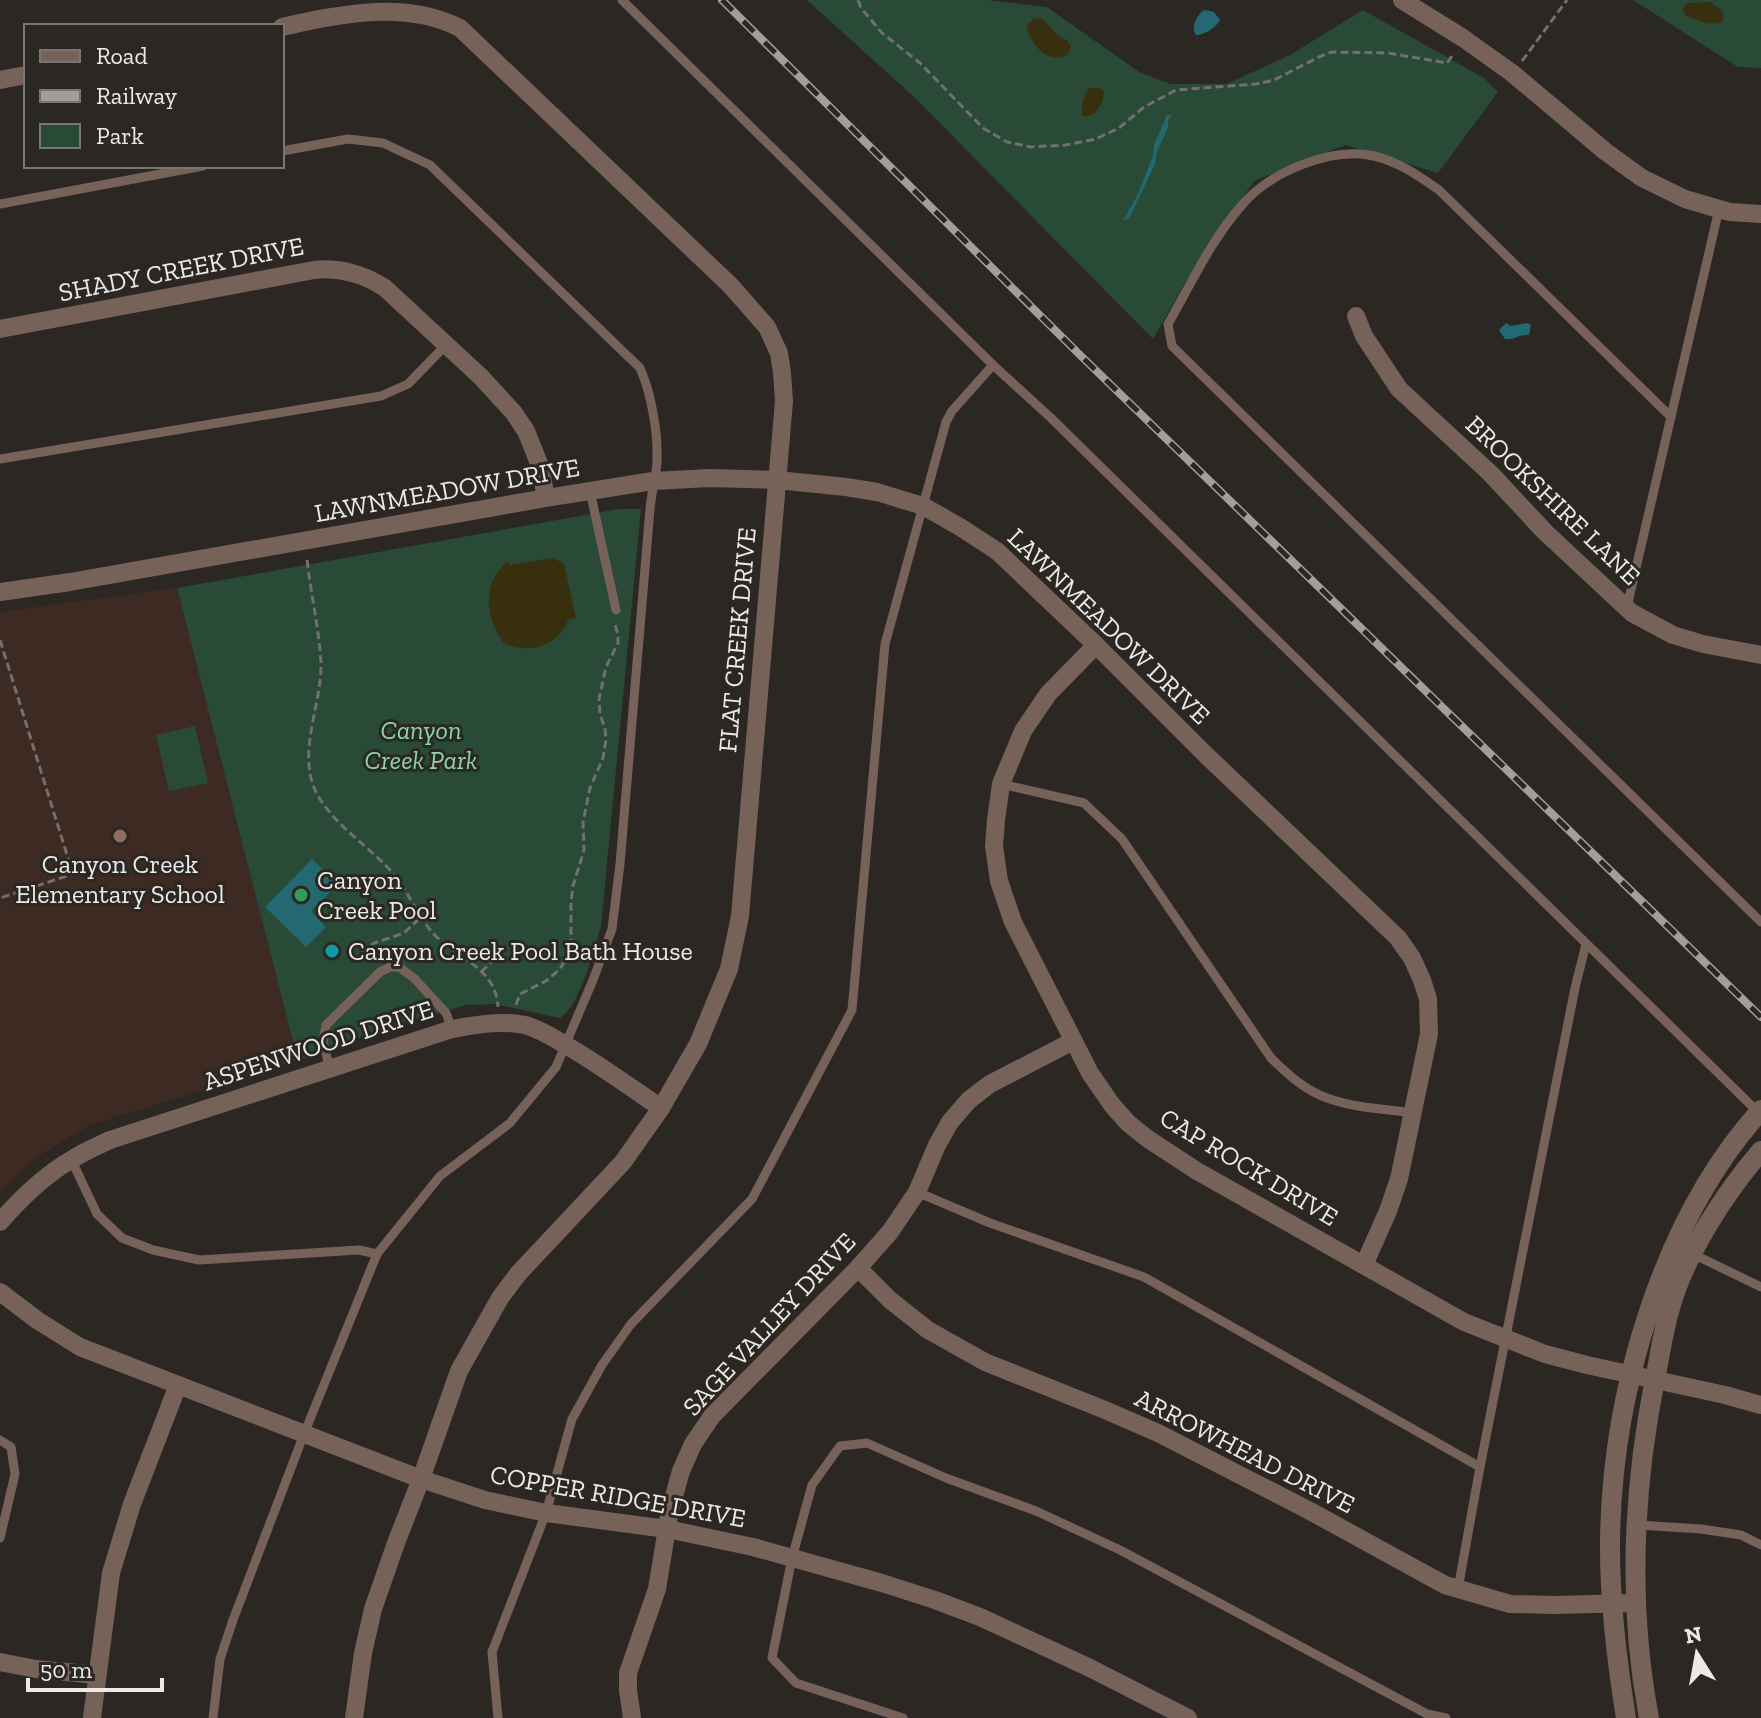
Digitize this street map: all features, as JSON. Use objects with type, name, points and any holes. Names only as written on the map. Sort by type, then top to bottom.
[{"type":"street","points":[[1402,0],[1512,73],[1642,178],[1685,199],[1730,212],[1761,214]]},
{"type":"street","name":"FLAT CREEK DRIVE","points":[[284,27],[383,7],[422,10],[449,20],[731,286],[767,327],[779,353],[783,386],[740,916],[729,969],[698,1044],[661,1108],[623,1162],[518,1274],[500,1298],[459,1371],[373,1609],[354,1718]]},
{"type":"street","points":[[0,80],[24,75]]},
{"type":"street","name":"SHADY CREEK DRIVE","points":[[0,329],[330,268],[353,273],[385,288],[514,413],[526,431],[540,466],[546,498]]},
{"type":"street","name":"BROOKSHIRE LANE","points":[[1356,316],[1364,336],[1399,389],[1491,474],[1545,532],[1627,607],[1673,635],[1761,655]]},
{"type":"street","name":"LAWNMEADOW DRIVE","points":[[0,592],[653,481],[709,478],[777,480],[877,492],[923,506],[997,551],[1406,947],[1418,969],[1428,999],[1429,1034],[1399,1179],[1364,1265]]},
{"type":"street","name":"CAP ROCK DRIVE","points":[[1096,645],[1059,681],[1038,706],[1023,731],[1001,784],[994,846],[999,881],[1013,922],[1090,1073],[1112,1105],[1128,1123],[1197,1171],[1464,1322],[1545,1354],[1761,1405]]},
{"type":"street","name":"ASPENWOOD DRIVE","points":[[0,1222],[22,1197],[71,1159],[110,1140],[452,1029],[501,1022],[540,1030],[661,1108]]},
{"type":"street","name":"SAGE VALLEY DRIVE","points":[[632,1718],[628,1673],[657,1589],[670,1510],[681,1471],[693,1444],[712,1416],[890,1232],[917,1192],[950,1122],[969,1100],[990,1084],[1073,1041]]},
{"type":"street","points":[[1626,1718],[1615,1643],[1610,1549],[1619,1438],[1632,1374],[1669,1254],[1687,1217],[1731,1146],[1760,1112]]},
{"type":"street","points":[[1649,1718],[1635,1603],[1645,1438],[1655,1380],[1670,1306],[1693,1254],[1739,1177],[1761,1151]]},
{"type":"street","name":"ARROWHEAD DRIVE","points":[[858,1268],[890,1300],[928,1330],[985,1362],[1158,1433],[1445,1585],[1510,1604],[1635,1603]]},
{"type":"street","name":"COPPER RIDGE DRIVE","points":[[0,1292],[80,1347],[421,1479],[485,1500],[546,1513],[667,1529],[753,1547],[882,1583],[980,1617],[1188,1718]]},
{"type":"street","points":[[92,1718],[111,1573],[132,1504],[178,1385]]},
{"type":"street","points":[[0,1662],[97,1675]]},
{"type":"lane","points":[[622,0],[1760,1112]]},
{"type":"lane","points":[[213,1718],[220,1659],[304,1434],[377,1254],[440,1176],[510,1123],[556,1067],[612,929],[657,463],[650,394],[640,368],[430,165],[383,143],[348,139],[284,151]]},
{"type":"lane","points":[[1671,417],[1439,190],[1413,172],[1374,156],[1351,154],[1320,159],[1282,173],[1262,186],[1227,223],[1168,324],[1172,346],[1761,922]]},
{"type":"lane","points":[[0,204],[192,168]]},
{"type":"lane","points":[[1627,607],[1719,209]]},
{"type":"lane","points":[[0,459],[381,396],[408,384],[446,345]]},
{"type":"lane","points":[[498,1718],[492,1652],[546,1513],[572,1419],[602,1365],[631,1324],[752,1199],[852,1010],[885,644],[946,422],[993,365]]},
{"type":"lane","points":[[590,491],[616,610]]},
{"type":"lane","points":[[1001,784],[1084,803],[1122,839],[1271,1058],[1292,1078],[1326,1098],[1413,1113]]},
{"type":"lane","points":[[1458,1589],[1586,944]]},
{"type":"lane","points":[[330,1069],[323,1042],[326,1025],[380,972],[390,967],[399,967],[415,979],[446,1013],[452,1029]]},
{"type":"lane","points":[[71,1159],[97,1214],[122,1238],[153,1250],[199,1260],[359,1250],[377,1254]]},
{"type":"lane","points":[[917,1192],[990,1223],[1144,1277],[1480,1467]]},
{"type":"lane","points":[[1693,1254],[1761,1287]]},
{"type":"lane","points":[[0,1440],[11,1447],[15,1474],[0,1538]]},
{"type":"lane","points":[[903,1718],[796,1683],[772,1658],[792,1558],[812,1485],[840,1446],[867,1443],[946,1478],[1036,1511],[1120,1550],[1427,1714],[1446,1718]]},
{"type":"lane","points":[[1638,1525],[1741,1535],[1761,1545]]},
{"type":"path","points":[[858,0],[882,33],[920,63],[983,128],[1007,142],[1031,147],[1096,139],[1119,128],[1144,107],[1176,90],[1274,80],[1332,52],[1388,53],[1447,63],[1463,38]]},
{"type":"path","points":[[1512,73],[1567,0]]},
{"type":"path","points":[[307,560],[321,661],[310,765],[318,796],[336,818],[394,874],[421,917],[440,940],[494,986],[498,1007]]},
{"type":"path","points":[[515,1008],[520,994],[546,981],[560,969],[569,954],[573,886],[584,850],[583,822],[590,788],[603,758],[606,740],[599,699],[606,667],[618,643],[613,624]]},
{"type":"path","points":[[0,640],[73,874],[0,898]]},
{"type":"path","points":[[353,961],[374,943],[404,933],[421,917],[434,911]]},
{"type":"path","points":[[481,972],[498,956]]},
{"type":"shaded area","name":"Canyon Creek Elementary School","points":[[177,588],[298,1061],[90,1125],[33,1159],[0,1193],[0,612]]},
{"type":"green space","points":[[807,0],[987,0],[1047,7],[1139,72],[1170,84],[1227,84],[1290,55],[1363,10],[1484,78],[1498,92],[1438,173],[1345,145],[1254,181],[1185,283],[1153,339],[914,97]]},
{"type":"green space","points":[[1633,0],[1761,0],[1761,68],[1738,67]]},
{"type":"green space","name":"Canyon Creek Park","points":[[619,509],[641,509],[601,926],[586,976],[574,1001],[560,1018],[495,1004],[466,1005],[383,1029],[298,1061],[177,588]]},
{"type":"green space","points":[[195,726],[208,783],[169,791],[156,735]]},
{"type":"sand","points":[[1710,2],[1721,10],[1724,16],[1722,22],[1704,22],[1686,16],[1682,9],[1688,3]]},
{"type":"sand","points":[[1040,18],[1068,42],[1071,46],[1069,54],[1054,57],[1036,46],[1026,26],[1033,19]]},
{"type":"sand","points":[[1100,88],[1104,92],[1098,110],[1083,116],[1082,106],[1088,89]]},
{"type":"sand","points":[[553,558],[564,564],[576,618],[568,620],[557,636],[542,646],[524,648],[505,644],[490,612],[490,590],[494,579],[508,561],[510,565]]},
{"type":"water","points":[[1204,10],[1214,12],[1220,20],[1210,30],[1196,35],[1195,21]]},
{"type":"water","points":[[1167,115],[1172,115],[1155,164],[1129,219],[1123,220],[1136,198]]},
{"type":"water","points":[[1506,323],[1511,326],[1528,323],[1531,325],[1529,335],[1505,339],[1499,330]]},
{"type":"water","name":"Canyon Creek Pool","points":[[312,859],[338,884],[311,911],[326,927],[306,947],[265,907]]},
{"type":"railway","points":[[722,0],[1079,354],[1761,1017]]},
{"type":"place","name":"Canyon Creek Elementary School","points":[[120,836]]},
{"type":"place","name":"Canyon Creek Pool","points":[[301,895]]},
{"type":"place","name":"Canyon Creek Pool Bath House","points":[[332,951]]}]
